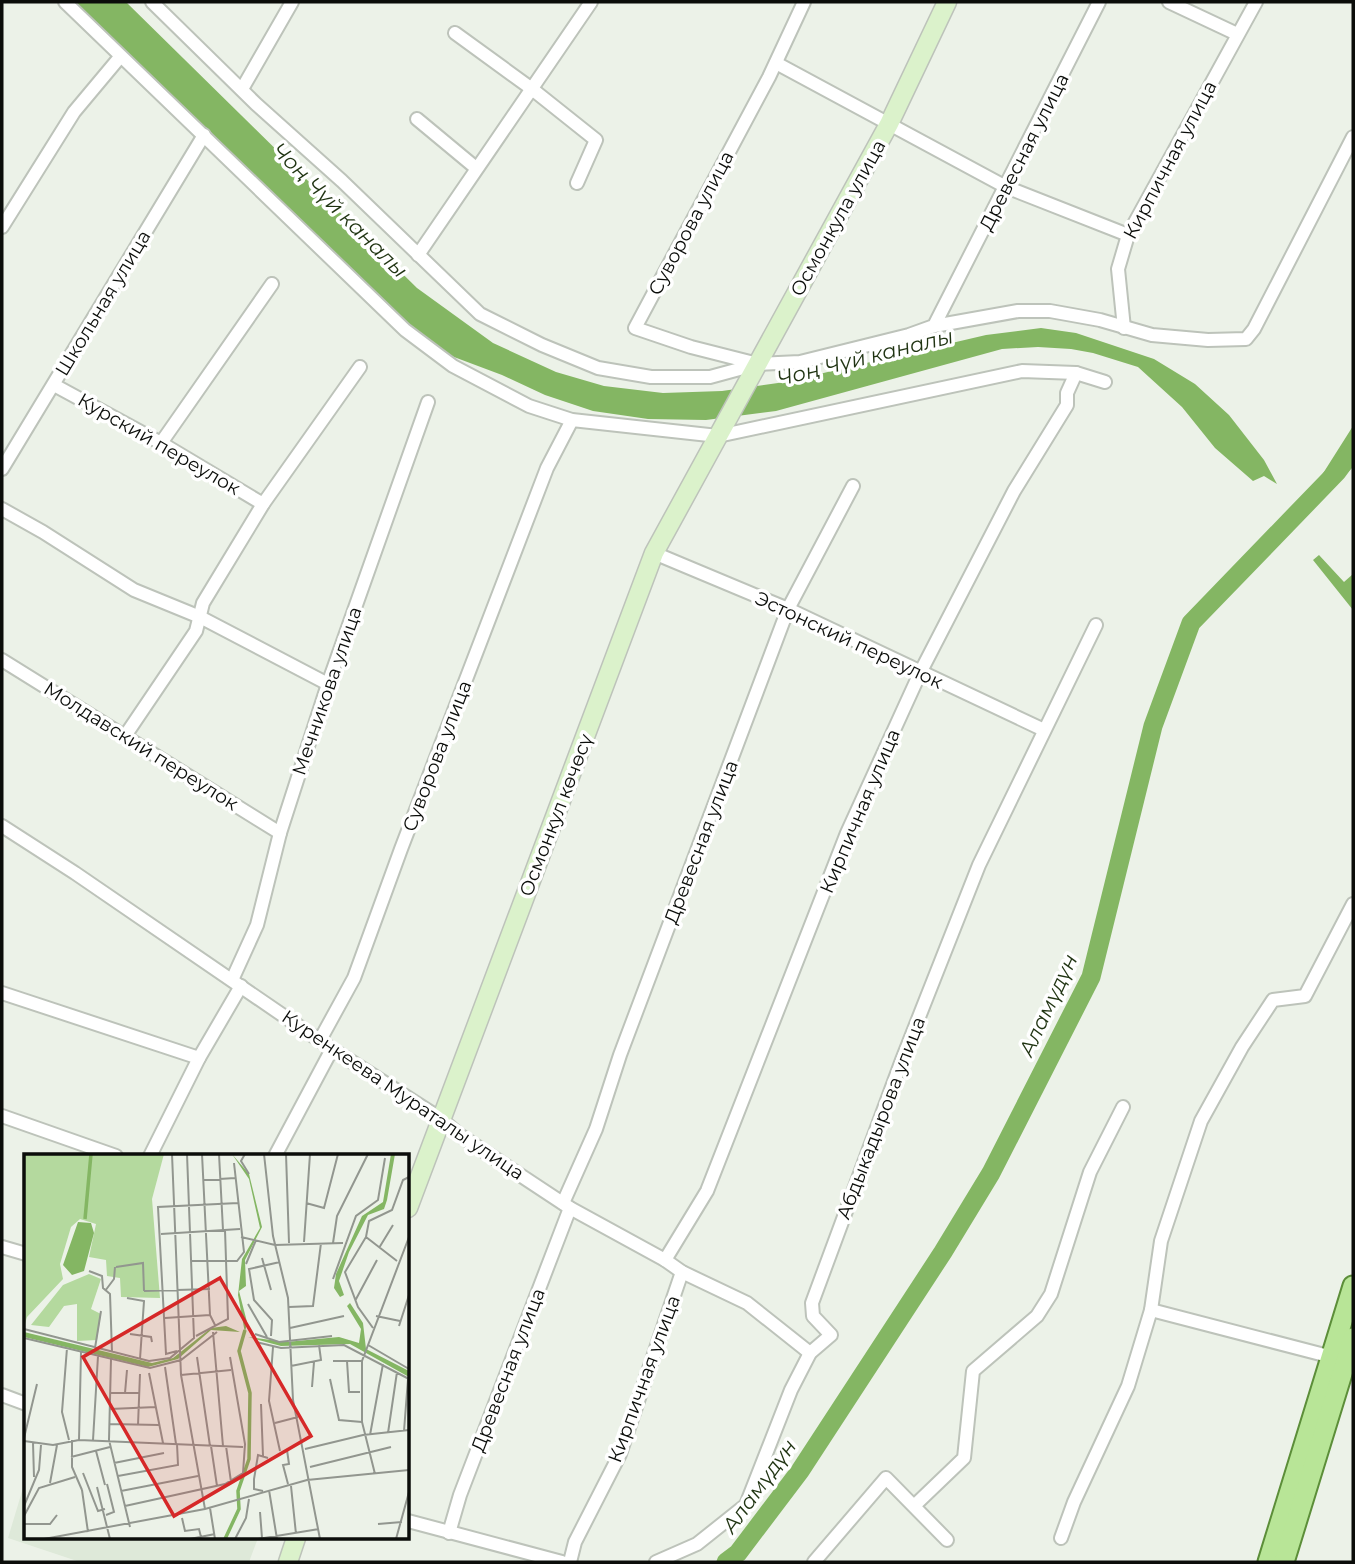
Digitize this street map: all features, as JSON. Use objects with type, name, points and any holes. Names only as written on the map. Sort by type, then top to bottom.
[{"type":"main road","points":[[1284,1562],[1339,1359],[1353,1286]]},
{"type":"main road","points":[[1268,1562],[1339,1359],[1353,1338]]},
{"type":"street","points":[[65,2],[405,330],[453,366],[529,406],[572,420],[720,433],[1022,370],[1076,373],[1105,382]]},
{"type":"street","points":[[152,2],[480,314],[542,345],[598,368],[651,377],[710,377],[800,362],[909,335],[934,326],[1018,311],[1050,311],[1152,335],[1246,340],[1353,137]]},
{"type":"street","points":[[242,89],[292,2]]},
{"type":"street","name":"Суворова улица","points":[[755,369],[635,328],[776,63],[804,2]]},
{"type":"street","name":"Осмонкула улица","points":[[720,433],[889,124],[947,2]]},
{"type":"street","name":"Древесная улица","points":[[934,326],[1099,2]]},
{"type":"street","points":[[1169,2],[1237,34]]},
{"type":"street","name":"Кирпичная улица","points":[[1124,327],[1118,269],[1128,235],[1256,2]]},
{"type":"street","points":[[418,255],[589,3]]},
{"type":"street","points":[[455,33],[596,140],[578,184]]},
{"type":"street","points":[[2,227],[74,112],[120,57]]},
{"type":"street","points":[[776,63],[1006,187],[1128,235]]},
{"type":"street","points":[[417,119],[476,168]]},
{"type":"street","name":"Школьная улица","points":[[2,469],[204,135]]},
{"type":"street","points":[[161,443],[272,284]]},
{"type":"street","name":"Курский переулок","points":[[125,736],[196,631],[203,603],[263,504],[360,368]]},
{"type":"street","name":"Кирпичная улица","points":[[665,1260],[707,1191],[847,833],[920,673],[1014,491],[1067,405],[1067,393],[1076,373]]},
{"type":"street","name":"Курский переулок","points":[[54,385],[161,443],[263,504]]},
{"type":"street","name":"Мечникова улица","points":[[151,1154],[237,983],[257,925],[280,833],[328,684],[428,402]]},
{"type":"street","name":"Суворова улица","points":[[320,1041],[354,978],[547,468],[572,420]]},
{"type":"street","name":"Осмонкул көчөсү","points":[[410,1203],[654,553],[720,433]]},
{"type":"street","name":"Древесная улица","points":[[449,1533],[460,1495],[596,1129],[620,1055],[788,609],[853,486]]},
{"type":"street","points":[[2,509],[134,590],[200,617],[328,684]]},
{"type":"street","name":"Эстонский переулок","points":[[654,553],[788,609],[1044,730]]},
{"type":"street","name":"Абдыкадырова улица","points":[[656,1562],[697,1544],[746,1505],[791,1390],[810,1353],[831,1335],[813,1316],[812,1303],[893,1085],[979,865],[1096,625]]},
{"type":"street","name":"Молдавский переулок","points":[[2,660],[280,833]]},
{"type":"street","name":"Куренкеева Мураталы улица","points":[[2,826],[567,1206],[682,1272],[747,1303],[810,1353]]},
{"type":"street","points":[[1061,1538],[1074,1502],[1128,1386],[1150,1310],[1161,1241],[1201,1121],[1242,1047],[1273,1000],[1305,996],[1353,904]]},
{"type":"street","points":[[2,993],[199,1058]]},
{"type":"street","points":[[276,1154],[332,1049]]},
{"type":"street","points":[[915,1505],[964,1458],[973,1371],[1037,1316],[1051,1294],[1090,1172],[1123,1107]]},
{"type":"street","points":[[2,1116],[110,1154]]},
{"type":"street","points":[[2,1247],[24,1253]]},
{"type":"street","name":"Кирпичная улица","points":[[570,1562],[575,1542],[620,1454],[682,1272]]},
{"type":"street","points":[[1150,1310],[1339,1359]]},
{"type":"street","points":[[2,1395],[24,1403]]},
{"type":"street","points":[[814,1562],[886,1478],[947,1540]]},
{"type":"street","points":[[410,1522],[562,1562]]},
{"type":"street","points":[[288,1562],[295,1540]]},
{"type":"shaded area","points":[[75,2],[126,2],[417,288],[493,343],[556,372],[604,386],[663,393],[722,391],[785,382],[986,335],[1041,328],[1076,333],[1154,359],[1195,384],[1229,415],[1264,460],[1277,484],[1264,476],[1253,481],[1215,448],[1182,407],[1138,367],[1071,349],[1002,349],[776,411],[706,420],[648,419],[593,411],[545,395],[446,354],[401,318]]},
{"type":"shaded area","points":[[1353,426],[1353,467],[1306,513],[1298,502],[1315,486]]},
{"type":"shaded area","points":[[1319,555],[1344,582],[1353,574],[1353,610],[1313,560]]},
{"type":"shaded area","points":[[24,1485],[24,1540],[257,1540],[249,1562],[80,1562],[8,1538]]},
{"type":"waterway","name":"Аламүдүн","points":[[726,1562],[738,1553],[800,1471],[943,1252],[991,1173],[1091,977],[1153,726],[1191,623],[1337,472],[1353,450]]},
{"type":"water label","name":"Чоң Чүй каналы","points":[[340,210]]},
{"type":"water label","name":"Чоң Чүй каналы","points":[[865,357]]}]
